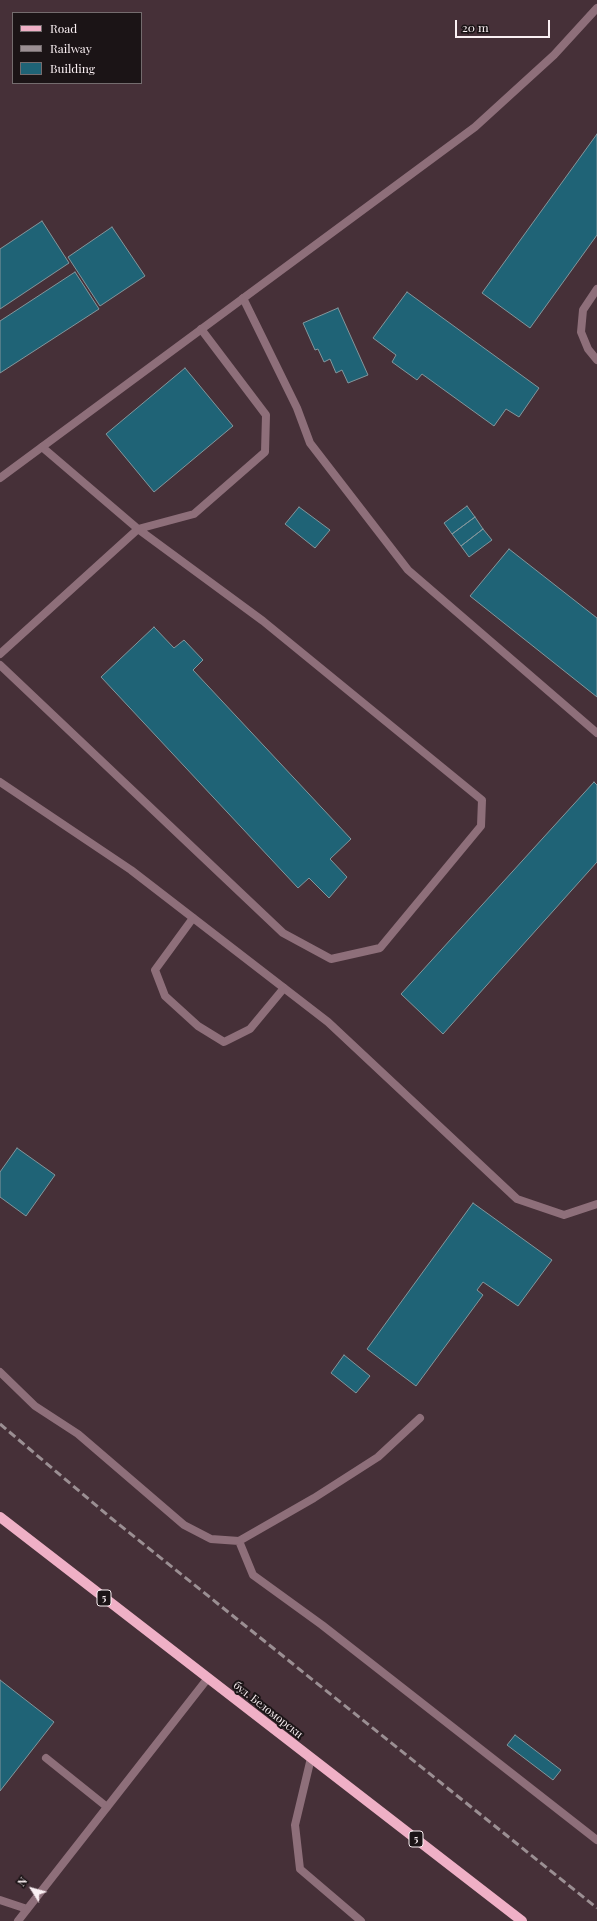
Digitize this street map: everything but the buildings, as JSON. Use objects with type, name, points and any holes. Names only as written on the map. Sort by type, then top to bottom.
[{"type":"main road","name":"бул. Беломорски","points":[[0,1517],[522,1921]]},
{"type":"street","points":[[0,478],[475,127],[554,55],[597,8]]},
{"type":"street","points":[[597,289],[583,310],[581,332],[588,349],[597,360]]},
{"type":"street","points":[[243,298],[297,408],[310,444],[408,570],[597,733]]},
{"type":"street","points":[[0,654],[138,529],[194,514],[265,452],[266,415],[202,329]]},
{"type":"street","points":[[0,665],[283,933],[330,959],[380,948],[481,826],[482,800],[263,621],[138,529],[42,447]]},
{"type":"street","points":[[0,782],[131,870],[328,1022],[517,1200],[564,1215],[597,1204]]},
{"type":"street","points":[[193,918],[155,970],[165,996],[198,1026],[224,1042],[250,1029],[284,988]]},
{"type":"street","points":[[0,1372],[35,1406],[78,1434],[184,1524],[211,1539],[239,1540],[314,1498],[378,1457],[420,1418]]},
{"type":"street","points":[[239,1540],[253,1575],[322,1625],[597,1840]]},
{"type":"street","points":[[18,1921],[208,1678]]},
{"type":"street","points":[[46,1758],[107,1807]]},
{"type":"street","points":[[311,1758],[295,1825],[300,1869],[361,1921]]},
{"type":"street","points":[[0,1900],[27,1909]]},
{"type":"shaded area","points":[[0,0],[597,0],[597,1921],[0,1921]]},
{"type":"railway","points":[[0,1424],[111,1518],[597,1908]]}]
